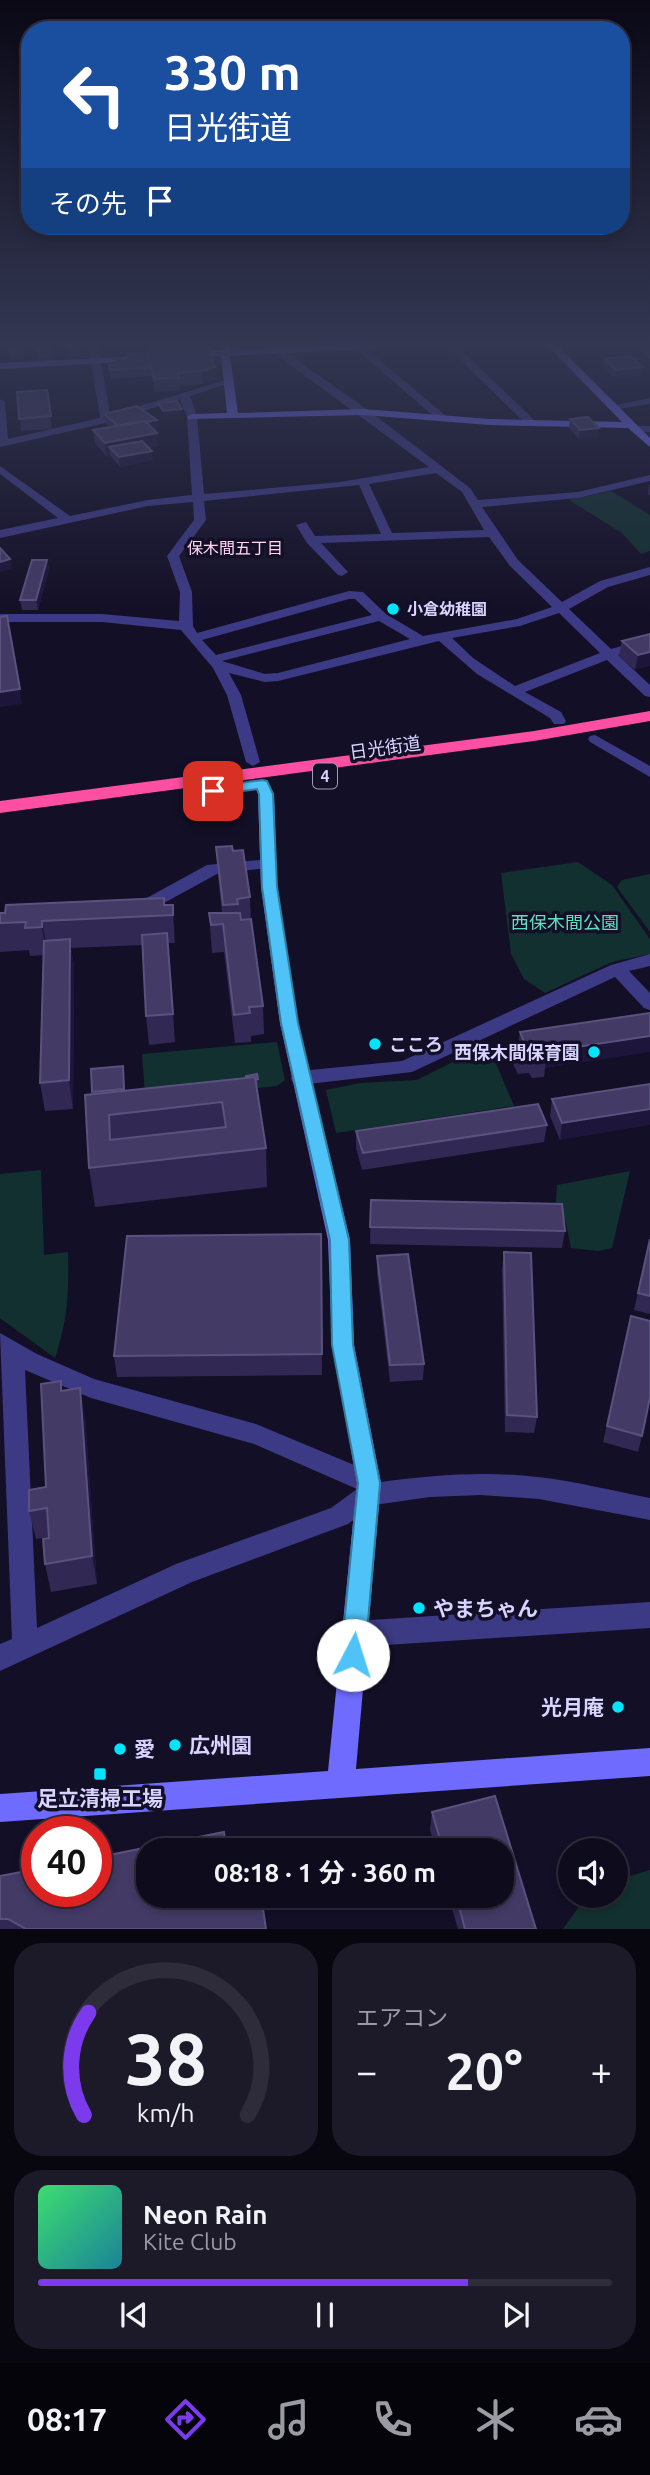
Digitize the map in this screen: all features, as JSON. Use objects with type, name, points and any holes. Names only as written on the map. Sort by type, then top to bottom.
[{"type":"highway","name":"4","points":[[0,796],[559,722],[650,715]]},
{"type":"highway","name":"日光街道","points":[[0,807],[534,736],[650,715]]},
{"type":"highway","name":"日光街道","points":[[0,820],[650,730]]},
{"type":"street","points":[[2,442],[44,433]]},
{"type":"street","points":[[192,433],[200,520],[173,556],[186,592],[190,632],[216,663],[234,695],[253,762]]},
{"type":"street","points":[[392,433],[466,490],[514,563],[650,693]]},
{"type":"street","points":[[0,469],[67,519]]},
{"type":"street","points":[[0,534],[148,503],[363,482],[439,469]]},
{"type":"street","points":[[475,504],[578,495],[650,478]]},
{"type":"street","points":[[363,482],[388,537]]},
{"type":"street","points":[[302,525],[311,540],[342,572]]},
{"type":"street","points":[[311,540],[492,533]]},
{"type":"street","points":[[216,663],[265,678],[278,677],[421,639],[520,622],[561,608],[604,584],[650,571]]},
{"type":"street","points":[[0,618],[102,618],[190,632],[358,595],[381,617],[421,639]]},
{"type":"street","points":[[216,663],[381,617]]},
{"type":"street","points":[[443,637],[472,664],[556,715],[559,722]]},
{"type":"street","points":[[514,691],[630,646],[650,642]]},
{"type":"street","points":[[595,739],[650,772]]},
{"type":"street","points":[[262,784],[266,794],[268,864],[289,1023],[339,1240],[343,1345],[369,1489],[341,1784]]},
{"type":"street","points":[[121,908],[146,905],[213,869],[268,864]]},
{"type":"street","points":[[300,1079],[405,1067],[617,969],[650,960]]},
{"type":"street","points":[[617,969],[650,1004]]},
{"type":"street","points":[[6,1347],[57,1376],[130,1402],[256,1434],[369,1489],[481,1484],[539,1488],[650,1509]]},
{"type":"street","points":[[6,1347],[25,1648]]},
{"type":"street","points":[[0,1658],[185,1573],[339,1516],[369,1489]]},
{"type":"street","points":[[355,1634],[650,1615]]},
{"type":"street","points":[[0,1808],[650,1762]]},
{"type":"green space","points":[[611,491],[650,515],[650,551],[641,554],[622,533],[569,500]]},
{"type":"green space","name":"西保木間公園","points":[[578,862],[612,885],[650,939],[650,954],[612,962],[545,993],[524,979],[511,954],[501,873]]},
{"type":"green space","points":[[650,874],[650,932],[617,887],[622,880]]},
{"type":"green space","points":[[277,1042],[285,1080],[277,1086],[155,1099],[145,1094],[142,1054]]},
{"type":"green space","points":[[484,1046],[489,1047],[514,1106],[336,1133],[326,1090],[360,1083],[417,1080]]},
{"type":"green space","points":[[41,1170],[44,1255],[68,1252],[67,1305],[55,1358],[0,1318],[0,1174]]},
{"type":"green space","points":[[630,1171],[612,1248],[598,1251],[571,1248],[565,1219],[555,1217],[557,1185]]},
{"type":"green space","points":[[650,1870],[650,1929],[563,1929],[578,1908],[628,1908],[628,1876]]},
{"type":"building","points":[[96,433],[157,433],[105,443]]},
{"type":"building","points":[[142,441],[152,451],[119,457],[109,447]]},
{"type":"building","points":[[0,548],[10,559],[0,562]]},
{"type":"building","points":[[32,560],[47,560],[36,600],[20,600]]},
{"type":"building","points":[[7,616],[20,689],[0,692],[0,617]]},
{"type":"building","points":[[650,634],[650,652],[638,655],[622,641]]},
{"type":"building","points":[[232,846],[233,851],[243,850],[250,897],[237,899],[238,904],[223,905],[216,847]]},
{"type":"building","points":[[164,898],[164,905],[173,905],[173,915],[42,921],[42,927],[25,928],[26,922],[0,923],[0,913],[5,913],[6,905]]},
{"type":"building","points":[[209,913],[240,913],[241,920],[251,919],[263,1006],[249,1007],[250,1013],[234,1015],[223,924],[211,925]]},
{"type":"building","points":[[167,933],[173,1014],[146,1016],[142,935]]},
{"type":"building","points":[[70,939],[69,1080],[40,1083],[44,941]]},
{"type":"building","points":[[650,1013],[650,1036],[543,1052],[546,1060],[534,1062],[531,1056],[520,1058],[514,1045],[525,1044],[520,1032]]},
{"type":"building","points":[[123,1066],[124,1089],[92,1092],[91,1069]]},
{"type":"building","points":[[257,1074],[258,1079],[246,1078],[246,1076]]},
{"type":"building","points":[[255,1077],[266,1148],[89,1168],[85,1095]],"holes":[[[222,1102],[226,1127],[110,1140],[109,1115]]]},
{"type":"building","points":[[650,1084],[650,1109],[562,1123],[552,1099]]},
{"type":"building","points":[[538,1104],[547,1125],[363,1153],[356,1131]]},
{"type":"building","points":[[371,1200],[562,1204],[565,1231],[370,1227]]},
{"type":"building","points":[[321,1234],[322,1354],[114,1356],[127,1236]]},
{"type":"building","points":[[650,1239],[650,1296],[638,1293]]},
{"type":"building","points":[[504,1252],[531,1253],[537,1417],[507,1415]]},
{"type":"building","points":[[408,1254],[424,1364],[390,1365],[377,1256]]},
{"type":"building","points":[[631,1316],[650,1321],[650,1397],[642,1436],[607,1426]]},
{"type":"building","points":[[61,1381],[61,1391],[80,1388],[92,1556],[45,1564],[43,1539],[49,1538],[47,1508],[29,1511],[29,1490],[46,1487],[41,1384]]},
{"type":"building","points":[[495,1796],[508,1838],[440,1838],[432,1812]]},
{"type":"building","points":[[224,1832],[225,1838],[194,1838]]},
{"type":"building","points":[[136,1850],[136,1908],[263,1908],[266,1929],[26,1929],[8,1919],[0,1919],[0,1876],[21,1872],[21,1907],[112,1907],[112,1854]]},
{"type":"building","points":[[514,1858],[536,1929],[465,1929],[459,1908],[514,1908]]},
{"type":"place","name":"小倉幼稚園","points":[[393,609]]},
{"type":"place","name":"こころ","points":[[375,1044]]},
{"type":"place","name":"西保木間保育園","points":[[594,1052]]},
{"type":"place","name":"やまちゃん","points":[[419,1608]]},
{"type":"place","name":"光月庵","points":[[618,1707]]},
{"type":"place","name":"広州園","points":[[175,1745]]},
{"type":"place","name":"愛","points":[[120,1749]]},
{"type":"place","name":"足立清掃工場","points":[[100,1774]]},
{"type":"district","name":"保木間五丁目","points":[[235,548]]},
{"type":"route","points":[[213,791],[262,784],[266,794],[269,887],[289,1023],[339,1240],[343,1345],[369,1483],[353,1655]]}]
